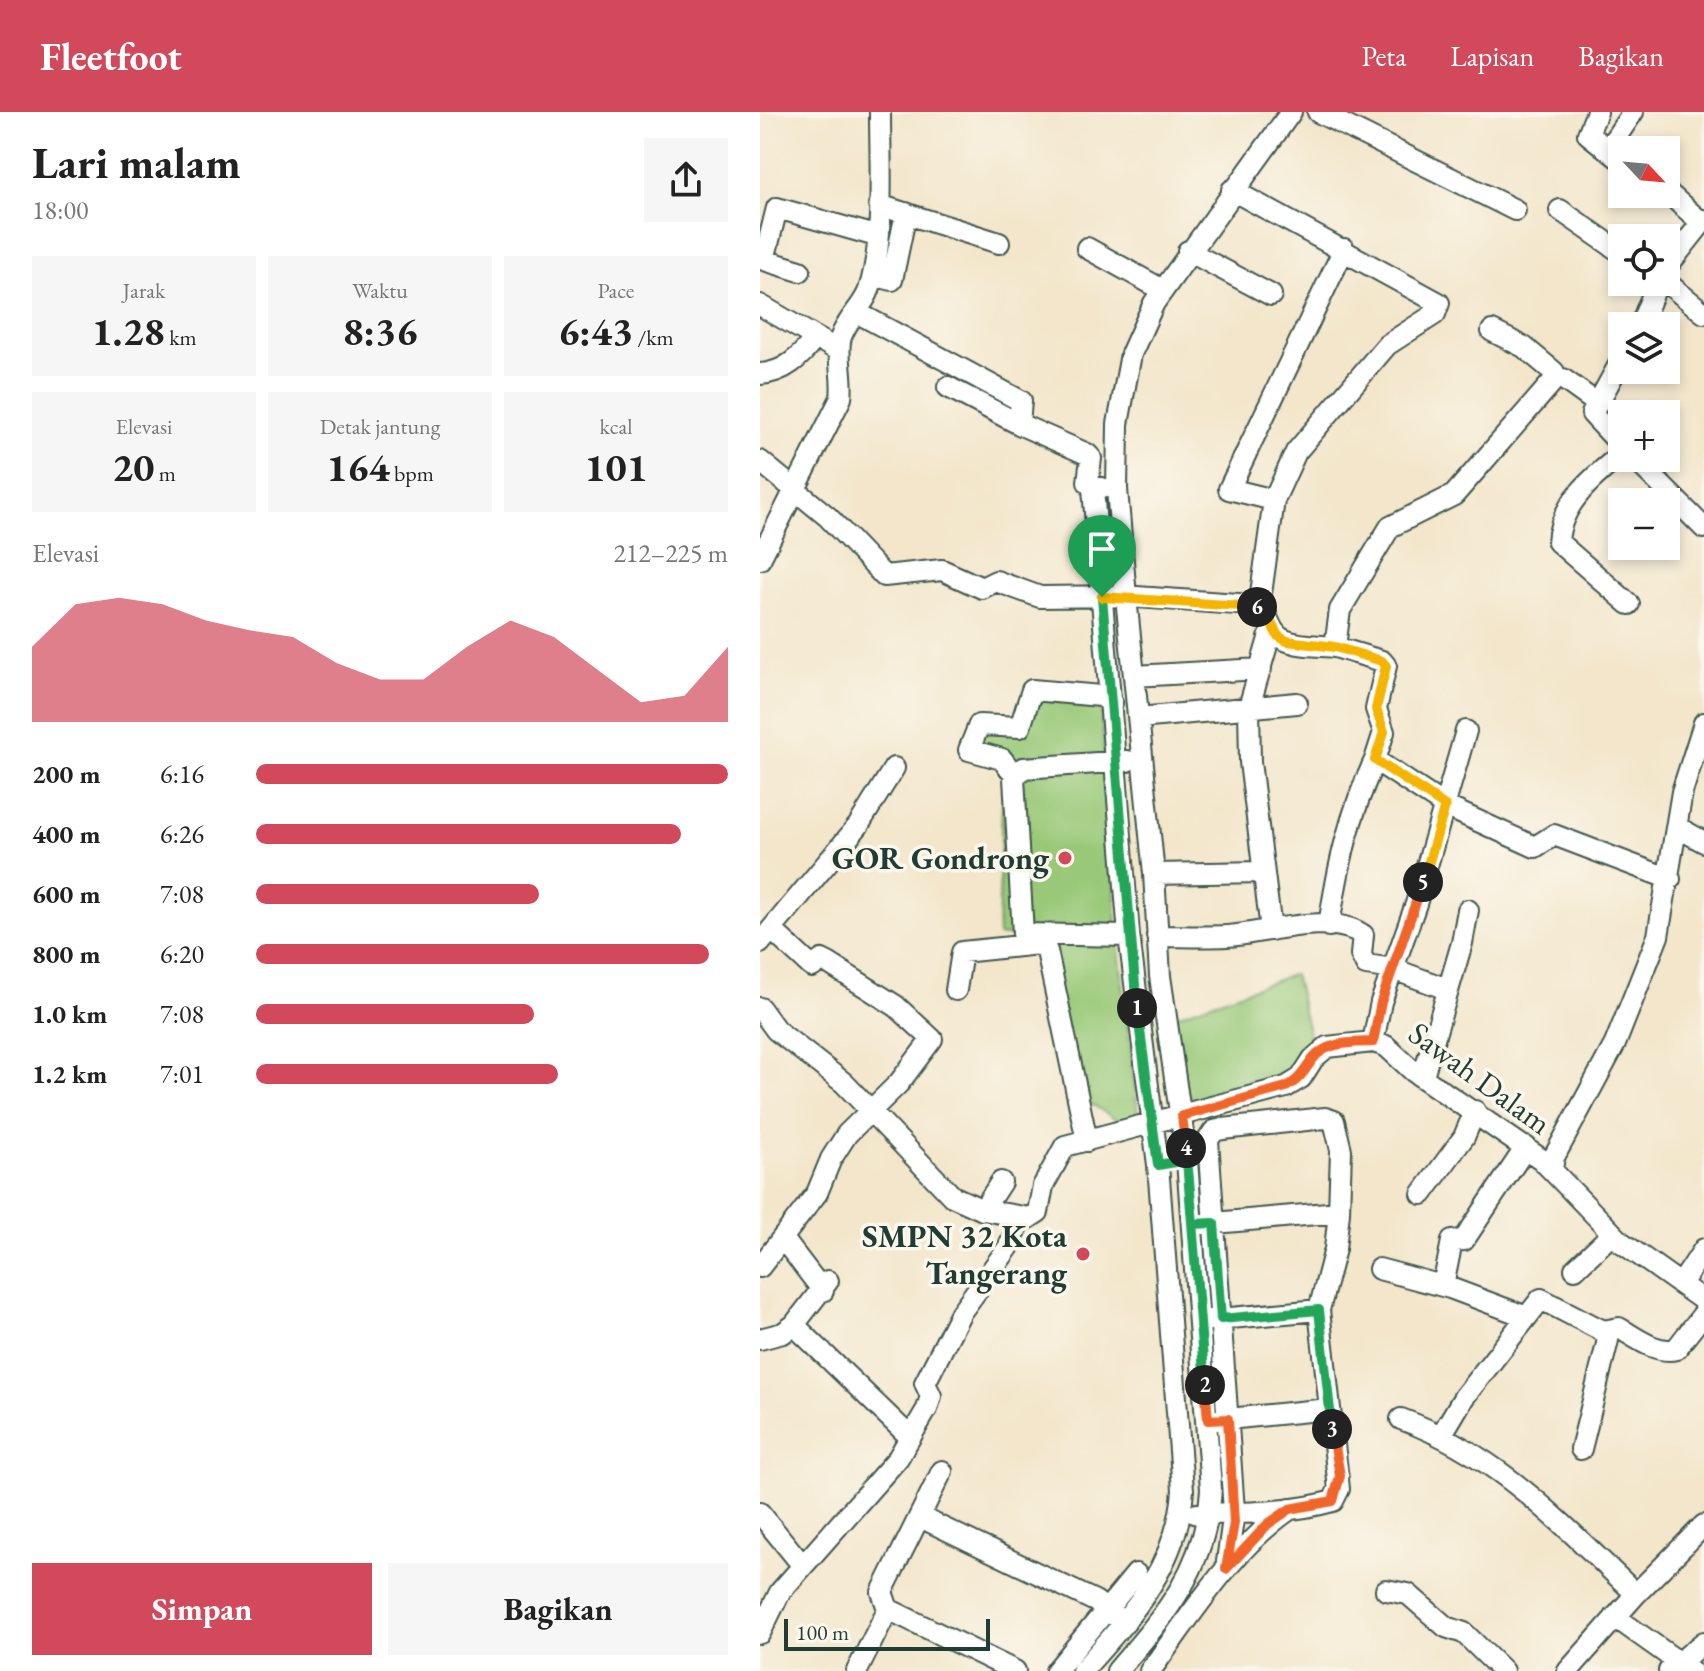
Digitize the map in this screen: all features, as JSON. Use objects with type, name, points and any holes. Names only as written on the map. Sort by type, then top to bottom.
[{"type":"street","points":[[760,559],[841,398],[844,377],[839,351],[841,338],[868,293],[873,275],[879,200],[880,112]]},
{"type":"street","points":[[1117,1671],[1184,1585],[1205,1537],[1195,1514],[1182,1465],[1172,1163],[1167,1120],[1170,1046],[1157,936],[1154,874],[1112,703],[1115,597],[1105,488],[1123,385],[1152,284],[1188,251],[1291,112]]},
{"type":"street","points":[[1318,112],[1515,210]]},
{"type":"street","points":[[1597,112],[1588,134],[1608,150]]},
{"type":"street","points":[[1623,136],[1633,112]]},
{"type":"street","points":[[1232,190],[1439,303],[1439,308],[1424,323],[1387,345],[1314,427],[1296,452],[1274,500],[1259,608]]},
{"type":"street","points":[[879,200],[906,213],[999,243]]},
{"type":"street","points":[[1680,203],[1703,222],[1680,251]]},
{"type":"street","points":[[800,271],[764,260],[777,208],[876,236]]},
{"type":"street","points":[[1560,210],[1608,243]]},
{"type":"street","points":[[873,275],[892,280],[906,213]]},
{"type":"street","points":[[1087,248],[1152,284]]},
{"type":"street","points":[[1274,500],[1229,489],[1344,249]]},
{"type":"street","points":[[1188,251],[1271,295]]},
{"type":"street","points":[[1680,293],[1704,313]]},
{"type":"street","points":[[760,305],[839,351]]},
{"type":"street","points":[[856,312],[1021,401],[1019,424]]},
{"type":"street","points":[[1492,331],[1524,347],[1554,372],[1555,379]]},
{"type":"street","points":[[760,374],[782,369],[804,354],[815,338]]},
{"type":"street","points":[[1335,647],[1340,610],[1390,527],[1454,495],[1555,379],[1563,379],[1595,402]]},
{"type":"street","points":[[1608,381],[1595,402],[1593,418],[1608,432]]},
{"type":"street","points":[[948,387],[1019,424],[1087,454],[1091,458],[1088,482],[1105,488]]},
{"type":"street","points":[[760,461],[828,517],[884,576],[942,570],[982,588],[997,582],[1040,597],[1115,597],[1259,608],[1270,619],[1272,628],[1249,707],[1250,762],[1271,930]]},
{"type":"street","points":[[1608,465],[1572,503],[1559,528],[1558,542],[1629,604]]},
{"type":"street","points":[[1648,472],[1704,528]]},
{"type":"street","points":[[1115,597],[1134,676],[1139,718],[1126,761],[1129,936],[1141,1051],[1167,1120],[1172,1163],[1203,1224]]},
{"type":"street","points":[[1272,628],[1287,641],[1335,647],[1382,661],[1386,666],[1376,709],[1384,732],[1375,760],[1354,804],[1339,856],[1329,926]]},
{"type":"street","points":[[1134,676],[1261,669]]},
{"type":"street","points":[[1008,767],[1002,759],[974,754],[969,750],[969,743],[979,725],[1020,727],[1032,690],[1101,696],[1112,703]]},
{"type":"street","points":[[1139,718],[1297,703]]},
{"type":"street","points":[[1552,1169],[1554,1157],[1596,1083],[1658,936],[1670,879],[1682,792],[1704,723]]},
{"type":"street","points":[[1373,1042],[1381,1002],[1445,806],[1466,731]]},
{"type":"street","points":[[1375,760],[1445,806],[1535,847],[1554,835],[1670,879]]},
{"type":"street","points":[[1126,761],[1023,768],[1014,778],[1021,929],[1030,936],[1129,936]]},
{"type":"street","points":[[760,1267],[784,1240],[817,1193],[831,1159],[847,1134],[920,1057],[932,1039],[931,1034],[896,1006],[828,963],[822,960],[812,967],[766,937],[858,826],[894,768]]},
{"type":"street","points":[[1677,827],[1704,842]]},
{"type":"street","points":[[1154,874],[1262,872]]},
{"type":"street","points":[[1423,1076],[1462,943],[1468,910]]},
{"type":"street","points":[[1157,936],[1229,936],[1312,924],[1329,926],[1360,932],[1363,962],[1393,969],[1447,989]]},
{"type":"street","points":[[956,990],[962,952],[1039,944],[1047,951],[1087,1141]]},
{"type":"street","points":[[760,1008],[776,1030],[844,1083],[952,1196],[983,1210],[1022,1217],[1008,1248],[961,1312],[925,1383],[931,1396],[910,1437],[883,1478],[771,1606],[760,1633]]},
{"type":"street","name":"Sawah Dalam","points":[[1022,1217],[1038,1212],[1043,1186],[1061,1150],[1286,1087],[1301,1078],[1313,1059],[1327,1047],[1373,1042],[1394,1051],[1423,1076],[1526,1147],[1552,1169],[1612,1234],[1698,1295]]},
{"type":"street","points":[[1141,1051],[1170,1046]]},
{"type":"street","points":[[1422,1194],[1464,1137],[1475,1111]]},
{"type":"street","points":[[1195,1514],[1234,1511],[1290,1509],[1333,1501],[1339,1489],[1319,1310],[1335,1249],[1339,1212],[1339,1130],[1334,1121],[1325,1118],[1214,1131],[1208,1140],[1203,1224],[1218,1420],[1234,1511],[1226,1569]]},
{"type":"street","points":[[1443,1286],[1452,1241],[1464,1240],[1526,1147]]},
{"type":"street","points":[[983,1210],[1001,1182]]},
{"type":"street","points":[[1203,1224],[1339,1212]]},
{"type":"street","points":[[1575,1269],[1612,1234]]},
{"type":"street","points":[[760,1339],[783,1333],[794,1325],[826,1286],[784,1240]]},
{"type":"street","points":[[1603,1331],[1619,1328],[1652,1346],[1676,1349],[1698,1295],[1704,1249]]},
{"type":"street","points":[[1379,1269],[1443,1286],[1527,1317]]},
{"type":"street","points":[[1442,1434],[1464,1397],[1541,1299],[1603,1331],[1608,1340],[1581,1449]]},
{"type":"street","points":[[1210,1320],[1319,1310]]},
{"type":"street","points":[[794,1325],[910,1437]]},
{"type":"street","points":[[1218,1420],[1329,1409]]},
{"type":"street","points":[[1401,1419],[1442,1434],[1528,1492],[1636,1594]]},
{"type":"street","points":[[1082,1671],[1125,1623],[1195,1514],[1218,1420]]},
{"type":"street","points":[[942,1471],[882,1592],[888,1609],[1015,1671]]},
{"type":"street","points":[[1150,1671],[1226,1569],[1268,1524],[1290,1509]]},
{"type":"street","points":[[760,1513],[803,1566]]},
{"type":"street","points":[[920,1517],[1106,1609],[1125,1623]]},
{"type":"street","points":[[1568,1671],[1636,1594],[1704,1525]]},
{"type":"street","points":[[1056,1671],[1136,1574]]},
{"type":"street","points":[[1386,1590],[1408,1594],[1446,1627],[1464,1633],[1503,1671]]},
{"type":"street","points":[[857,1671],[888,1609]]},
{"type":"street","points":[[1615,1617],[1679,1668],[1704,1642]]},
{"type":"green space","points":[[1031,694],[1100,697],[1119,950],[1139,1123],[1117,1120],[1078,1096],[1046,936],[998,936],[1002,806],[1011,752],[969,742],[976,723],[1023,726]]},
{"type":"green space","points":[[1294,974],[1312,1048],[1296,1072],[1191,1102],[1177,1057],[1174,1016]]},
{"type":"place","name":"GOR Gondrong","points":[[1065,858]]},
{"type":"place","name":"SMPN 32 Kota Tangerang","points":[[1083,1254]]},
{"type":"route","points":[[1102,597],[1129,936],[1141,1051],[1158,1165],[1187,1160],[1208,1420],[1228,1419],[1234,1523],[1226,1569],[1268,1524],[1290,1509],[1333,1501],[1339,1489],[1340,1476],[1329,1409],[1319,1310],[1221,1319],[1214,1223],[1193,1224],[1187,1160],[1182,1116],[1295,1083],[1319,1052],[1327,1047],[1373,1042],[1381,1002],[1416,904],[1445,806],[1401,780],[1375,760],[1384,732],[1376,709],[1386,673],[1382,661],[1335,647],[1287,641],[1278,636],[1265,612],[1253,605],[1102,597]]}]
